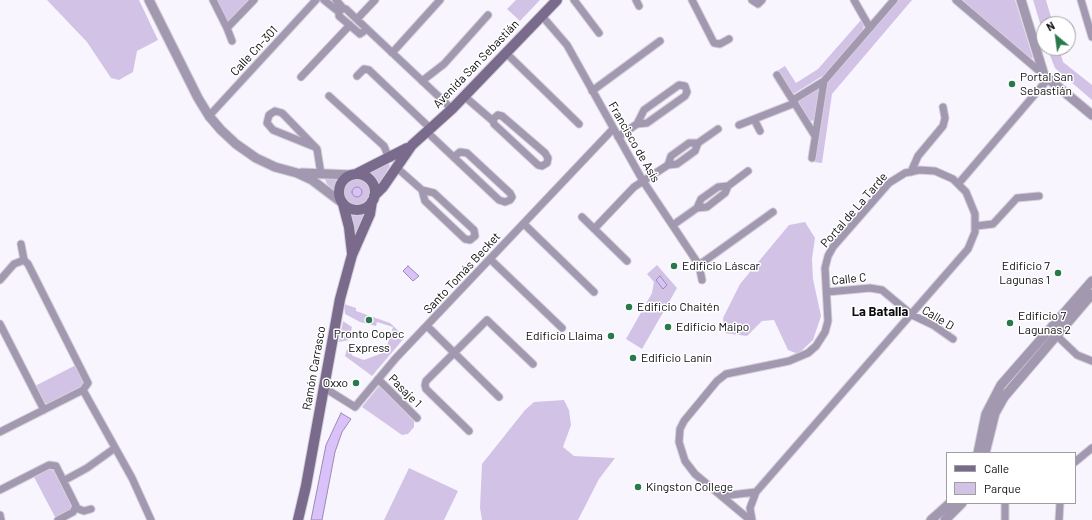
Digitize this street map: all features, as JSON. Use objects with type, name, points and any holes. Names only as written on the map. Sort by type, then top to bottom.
[{"type":"main road","name":"Avenida San Sebastián","points":[[354,175],[412,145],[452,109],[557,0]]},
{"type":"main road","name":"Avenida San Sebastián","points":[[373,198],[383,187],[412,145]]},
{"type":"main road","points":[[354,175],[363,176],[371,182],[374,189],[373,198],[367,207],[360,210],[353,210],[342,203],[339,195],[341,184],[346,178],[354,175]]},
{"type":"main road","name":"Ramón Carrasco","points":[[298,520],[306,486],[340,299],[352,255],[370,214],[373,198]]},
{"type":"main road","name":"Ramón Carrasco","points":[[342,203],[349,227],[352,255]]},
{"type":"main road","name":"Ramón Carrasco","points":[[304,520],[306,486]]},
{"type":"street","points":[[149,0],[209,116],[228,137],[246,151],[275,167],[297,173],[354,175]]},
{"type":"street","points":[[213,0],[232,41]]},
{"type":"street","points":[[227,28],[254,0]]},
{"type":"street","name":"Calle Cn-301","points":[[209,116],[316,0]]},
{"type":"street","points":[[324,0],[357,19],[452,109]]},
{"type":"street","points":[[336,0],[339,10],[338,15],[360,34],[367,29]]},
{"type":"street","points":[[357,19],[375,0]]},
{"type":"street","points":[[392,52],[440,0]]},
{"type":"street","points":[[574,0],[599,33]]},
{"type":"street","points":[[692,0],[714,43],[720,44],[729,39]]},
{"type":"street","points":[[752,0],[758,4],[762,0]]},
{"type":"street","points":[[854,0],[870,28]]},
{"type":"street","points":[[739,125],[794,102],[824,81],[894,0]]},
{"type":"street","points":[[956,0],[1092,115]]},
{"type":"street","points":[[1021,0],[1046,77]]},
{"type":"street","points":[[1081,0],[1092,37]]},
{"type":"street","points":[[422,81],[444,64],[488,15]]},
{"type":"street","name":"Francisco de Asís","points":[[542,16],[564,41],[643,181],[699,265],[702,280]]},
{"type":"street","points":[[301,77],[350,25]]},
{"type":"street","points":[[592,91],[660,41]]},
{"type":"street","points":[[506,53],[579,124]]},
{"type":"street","points":[[357,76],[364,69],[367,69],[499,200],[505,202],[510,200],[512,197],[510,193],[467,153],[460,152],[455,156]]},
{"type":"street","points":[[777,75],[815,136]]},
{"type":"street","points":[[958,183],[1046,77]]},
{"type":"street","points":[[812,158],[824,81]]},
{"type":"street","points":[[618,137],[637,124],[647,123],[685,96],[687,92],[686,86],[679,85],[644,110],[637,124]]},
{"type":"street","points":[[329,96],[384,146],[389,158]]},
{"type":"street","points":[[464,96],[493,121],[494,124],[536,163],[542,166],[547,163],[547,154],[502,116],[496,116],[493,121]]},
{"type":"street","points":[[911,172],[918,156],[943,126],[945,118],[943,108]]},
{"type":"street","points":[[315,147],[273,130],[267,123],[269,115],[275,111],[282,113],[315,147],[319,154],[321,174],[325,188]]},
{"type":"street","points":[[754,119],[760,131]]},
{"type":"street","name":"Santo Tomás Becket","points":[[323,387],[355,407],[378,379],[613,129]]},
{"type":"street","points":[[594,229],[631,190],[668,165],[671,156],[689,143],[698,143],[718,129]]},
{"type":"street","points":[[396,167],[422,190],[434,193],[474,230],[475,236],[470,240],[465,239],[424,201],[422,190]]},
{"type":"street","points":[[673,225],[697,208],[707,208],[725,194],[728,186],[748,171]]},
{"type":"street","name":"Portal de La Tarde","points":[[935,171],[947,176],[958,183],[972,203],[976,226],[968,249],[756,492],[750,508],[751,520],[695,474],[685,461],[679,442],[680,430],[684,420],[726,374],[789,361],[812,350],[820,342],[827,327],[825,268],[830,252],[889,183],[900,176],[911,172],[935,171]]},
{"type":"street","points":[[297,173],[325,188],[342,203]]},
{"type":"street","points":[[976,226],[994,224],[1017,198],[1039,196]]},
{"type":"street","points":[[699,265],[773,212]]},
{"type":"street","points":[[582,217],[627,260]]},
{"type":"street","points":[[524,224],[594,292]]},
{"type":"street","points":[[0,432],[83,390],[87,386],[87,378],[28,264],[24,260],[21,244]]},
{"type":"street","points":[[490,259],[562,328]]},
{"type":"street","points":[[0,280],[14,264],[24,260]]},
{"type":"street","points":[[978,452],[983,422],[996,392],[1011,372],[1092,281]]},
{"type":"street","name":"Calle C","points":[[827,292],[878,288],[889,294],[912,315]]},
{"type":"street","points":[[985,452],[995,414],[1004,397],[1018,378],[1092,294]]},
{"type":"street","name":"Calle D","points":[[912,315],[933,325],[953,339]]},
{"type":"street","points":[[469,431],[426,389],[424,385],[426,380],[487,320],[533,364]]},
{"type":"street","points":[[0,324],[44,410]]},
{"type":"street","points":[[428,326],[499,397]]},
{"type":"street","points":[[1050,327],[1056,336],[1077,355],[1092,361]]},
{"type":"street","points":[[1011,372],[1018,378]]},
{"type":"street","name":"Pasaje 1","points":[[378,379],[417,418]]},
{"type":"street","points":[[83,390],[116,448],[151,520]]},
{"type":"street","points":[[65,480],[87,468],[116,448]]},
{"type":"street","points":[[1076,461],[1092,448]]},
{"type":"street","points":[[0,490],[51,465],[58,467],[75,500],[76,508]]},
{"type":"street","points":[[722,496],[756,492]]},
{"type":"street","points":[[931,520],[949,504]]},
{"type":"street","points":[[945,520],[961,504]]},
{"type":"street","points":[[1005,520],[1006,504]]},
{"type":"street","points":[[1059,520],[1060,504]]},
{"type":"street","points":[[76,508],[84,511],[92,509]]},
{"type":"street","points":[[58,520],[71,513],[76,508]]},
{"type":"street","points":[[0,515],[1,520]]},
{"type":"green space","points":[[47,0],[139,0],[158,40],[137,51],[133,72],[119,80],[111,78],[87,42]]},
{"type":"green space","points":[[216,0],[250,0],[228,22]]},
{"type":"green space","points":[[516,0],[540,0],[520,21],[507,9]]},
{"type":"green space","points":[[899,0],[912,0],[832,94],[822,163],[814,162],[825,84]]},
{"type":"green space","points":[[963,0],[1015,0],[1033,58],[1029,59]]},
{"type":"green space","points":[[1033,0],[1046,0],[1051,16],[1038,16]]},
{"type":"green space","points":[[861,20],[864,26],[862,31],[824,75],[791,94],[777,71],[785,66],[796,83],[818,69]]},
{"type":"green space","points":[[1050,56],[1061,56],[1063,62],[1092,85],[1092,100],[1055,68]]},
{"type":"green space","points":[[820,86],[815,119],[810,122],[798,101]]},
{"type":"green space","points":[[388,163],[390,165],[379,186],[374,177],[368,171]]},
{"type":"green space","points":[[324,177],[340,177],[335,182],[334,190],[327,184]]},
{"type":"green space","points":[[357,178],[367,182],[371,192],[367,202],[357,206],[347,202],[343,192],[347,182]]},
{"type":"green space","points":[[350,214],[355,216],[364,214],[355,238]]},
{"type":"green space","points":[[805,222],[815,238],[812,259],[813,279],[821,316],[813,340],[798,354],[788,350],[774,320],[762,321],[747,336],[725,333],[723,318],[740,284],[789,225]]},
{"type":"green space","points":[[657,265],[677,288],[642,349],[626,339],[652,293],[654,282],[647,274]]},
{"type":"green space","points":[[344,304],[356,308],[356,311],[390,323],[405,337],[372,376],[345,356],[347,349],[353,356],[364,360],[385,352],[393,327],[377,322],[376,326],[360,322],[345,314]]},
{"type":"green space","points":[[343,321],[352,327],[349,340],[339,342]]},
{"type":"green space","points":[[76,365],[86,384],[47,404],[43,401],[35,386]]},
{"type":"green space","points":[[379,386],[414,421],[414,427],[408,434],[402,435],[362,407]]},
{"type":"green space","points":[[564,400],[569,410],[571,425],[563,447],[574,456],[615,458],[599,479],[578,520],[482,520],[480,508],[482,464],[525,410],[534,402]]},
{"type":"green space","points":[[409,468],[458,491],[444,520],[384,520]]},
{"type":"green space","points":[[49,469],[54,471],[71,505],[70,510],[55,517],[34,477]]},
{"type":"shaded area","points":[[355,187],[359,187],[361,188],[361,196],[355,197],[352,194],[352,190]]},
{"type":"shaded area","points":[[408,266],[419,276],[413,281],[403,271]]},
{"type":"shaded area","points":[[660,276],[667,285],[663,289],[656,280]]},
{"type":"shaded area","points":[[341,413],[351,419],[342,432],[335,452],[322,520],[311,520],[326,445]]},
{"type":"place","name":"Portal San Sebastián","points":[[1012,84]]},
{"type":"place","name":"Edificio Láscar","points":[[674,266]]},
{"type":"place","name":"Edificio 7 Lagunas 1","points":[[1058,273]]},
{"type":"place","name":"Edificio Chaitén","points":[[629,307]]},
{"type":"place","name":"Pronto Copec Express","points":[[369,320]]},
{"type":"place","name":"Edificio 7 Lagunas 2","points":[[1010,323]]},
{"type":"place","name":"Edificio Maipo","points":[[668,327]]},
{"type":"place","name":"Edificio Llaima","points":[[611,336]]},
{"type":"place","name":"Edificio Lanín","points":[[633,358]]},
{"type":"place","name":"Oxxo","points":[[356,383]]},
{"type":"place","name":"Kingston College","points":[[638,487]]},
{"type":"district","name":"La Batalla","points":[[880,312]]}]
